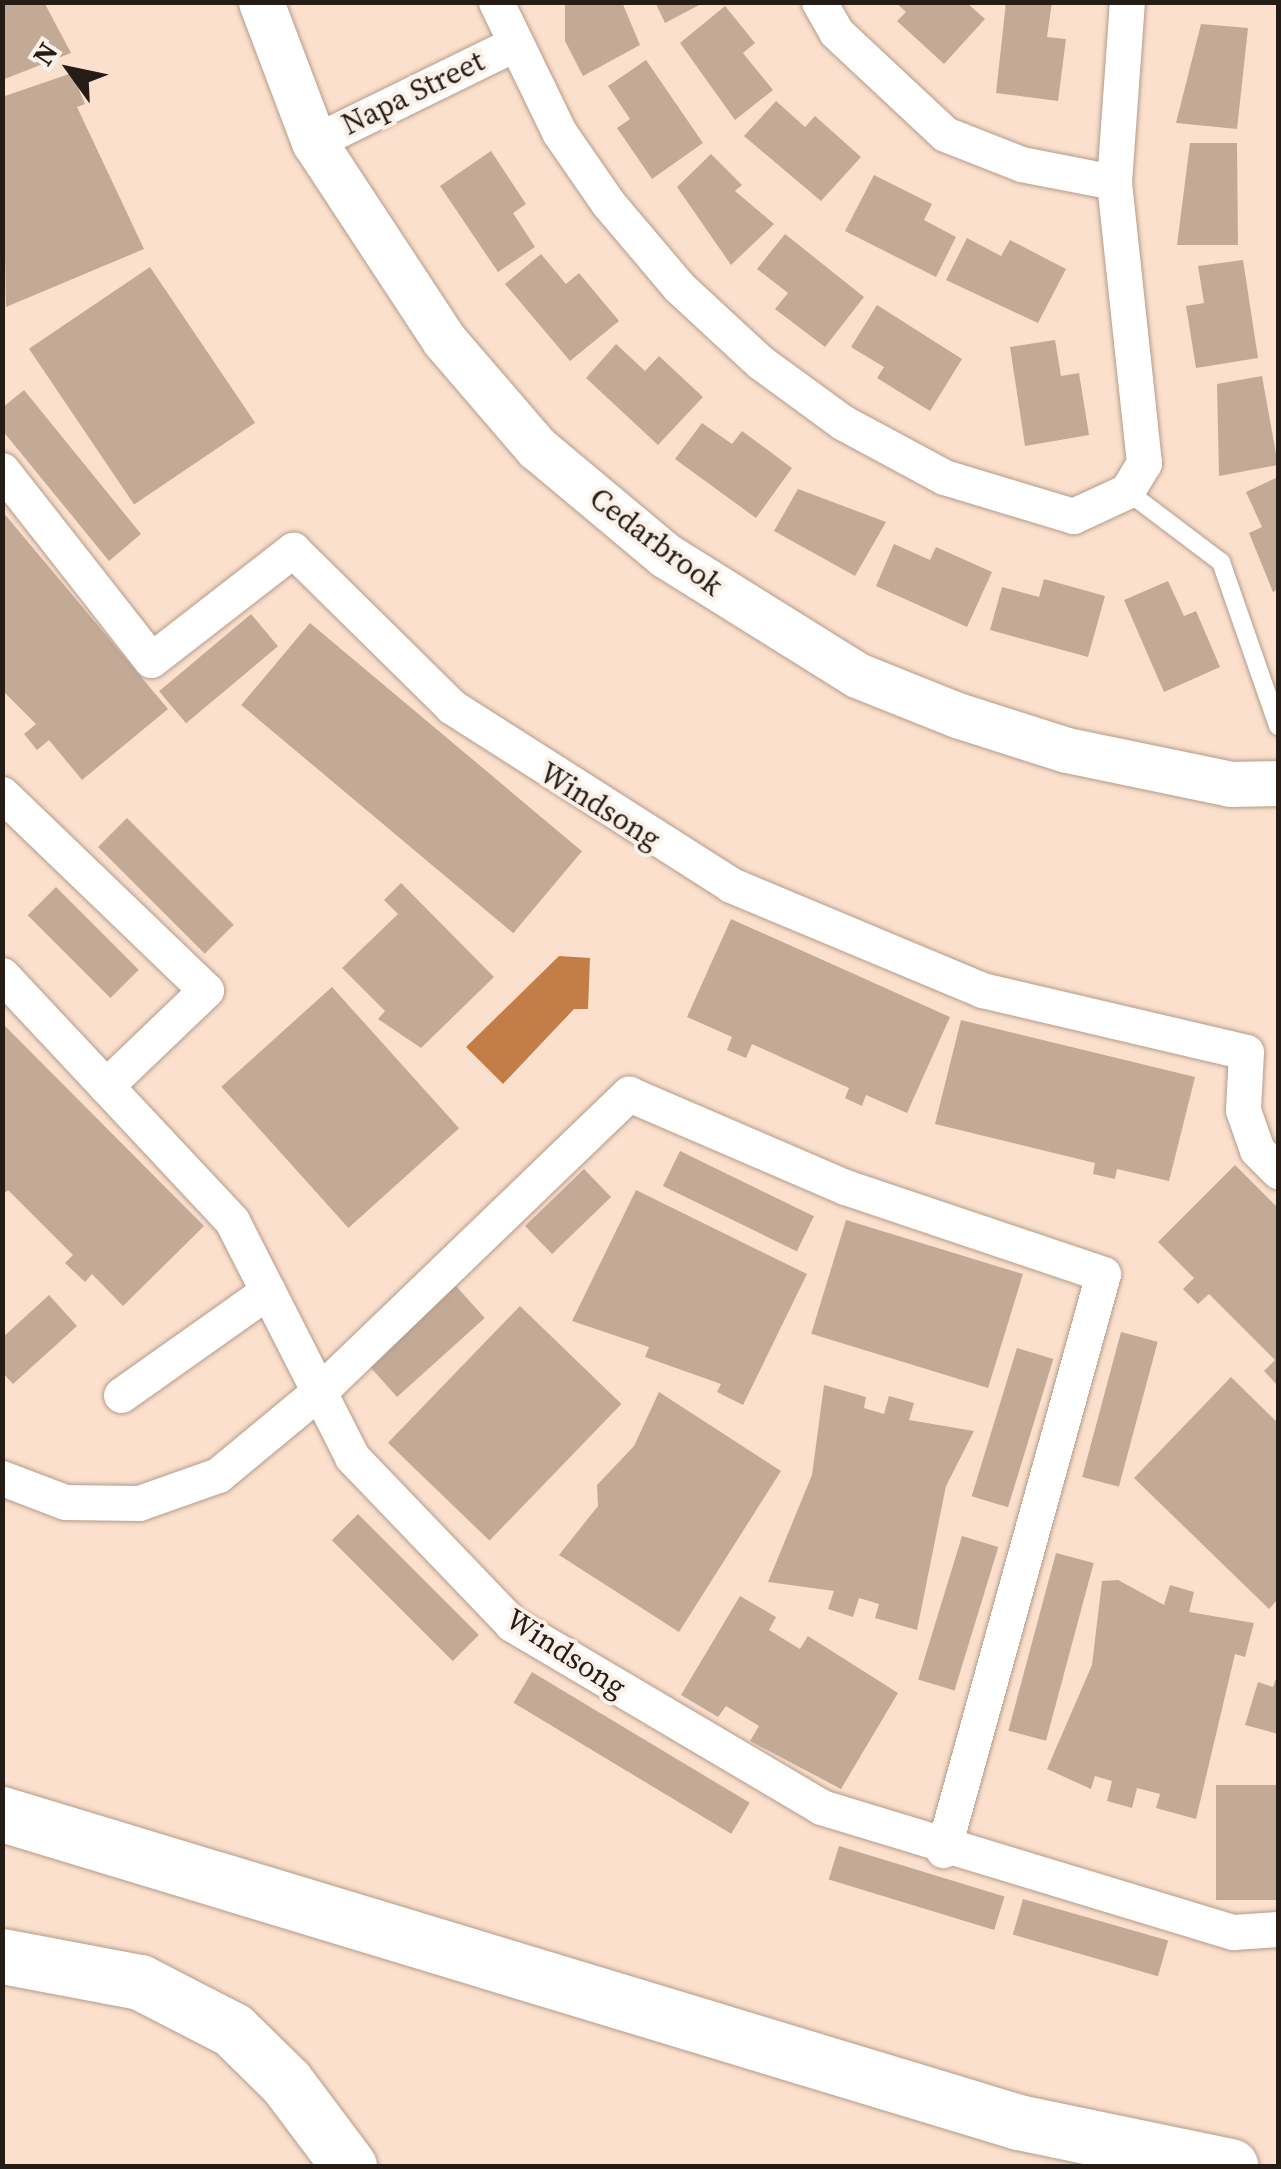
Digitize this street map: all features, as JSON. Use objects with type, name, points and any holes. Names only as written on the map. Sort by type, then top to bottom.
[{"type":"highway","points":[[2,1814],[1018,2122],[1230,2166]]},
{"type":"highway","points":[[2,1956],[140,1982],[233,2030],[286,2082],[348,2166]]},
{"type":"street","name":"Cedarbrook","points":[[261,2],[314,142],[444,340],[536,448],[665,555],[858,674],[957,715],[1067,750],[1232,784],[1278,783]]},
{"type":"street","points":[[496,2],[512,45],[608,203],[679,287],[842,422],[944,477],[1044,511],[1073,516],[1135,477],[1114,182],[1127,2]]},
{"type":"street","points":[[819,2],[836,32],[945,134],[1021,164],[1114,182]]},
{"type":"street","name":"Napa Street","points":[[314,142],[512,45]]},
{"type":"street","name":"Windsong","points":[[2,470],[151,660],[293,550],[452,707],[730,886],[982,990],[1246,1052],[1244,1110],[1257,1150],[1278,1171]]},
{"type":"street","points":[[2,794],[206,990],[106,1086]]},
{"type":"street","name":"Windsong","points":[[2,974],[232,1221],[322,1389],[352,1457],[512,1624],[821,1807],[943,1850],[1233,1932],[1278,1929]]},
{"type":"street","points":[[2,1478],[65,1502],[138,1503],[218,1475],[322,1389],[629,1094],[844,1187],[1104,1274],[943,1850]]},
{"type":"street","points":[[122,1395],[268,1291]]},
{"type":"lane","points":[[1135,477],[1221,562],[1278,726]]},
{"type":"shaded area","points":[[559,956],[590,958],[588,1009],[574,1009],[503,1084],[466,1047]]},
{"type":"building","points":[[2,2],[44,2],[71,53],[2,80]]},
{"type":"building","points":[[565,2],[622,2],[640,45],[583,76],[565,41]]},
{"type":"building","points":[[655,2],[705,2],[665,23]]},
{"type":"building","points":[[895,2],[966,2],[985,19],[944,64],[897,21],[906,12]]},
{"type":"building","points":[[1006,2],[1052,2],[1047,37],[1066,39],[1058,101],[996,93]]},
{"type":"building","points":[[725,6],[755,43],[743,53],[773,90],[735,120],[680,43]]},
{"type":"building","points":[[1201,24],[1248,28],[1237,129],[1176,123]]},
{"type":"building","points":[[646,60],[703,143],[652,179],[617,128],[630,119],[608,86]]},
{"type":"building","points":[[72,73],[85,104],[77,107],[144,249],[6,307],[2,97]]},
{"type":"building","points":[[776,101],[805,127],[815,116],[861,157],[821,201],[744,136]]},
{"type":"building","points":[[1190,143],[1237,143],[1238,245],[1177,245]]},
{"type":"building","points":[[491,151],[526,204],[513,213],[535,247],[498,272],[440,186]]},
{"type":"building","points":[[711,154],[742,185],[735,191],[774,224],[731,265],[677,187]]},
{"type":"building","points":[[874,175],[932,204],[924,220],[956,237],[936,277],[845,231]]},
{"type":"building","points":[[785,234],[864,297],[825,347],[775,309],[788,293],[757,269]]},
{"type":"building","points":[[967,238],[1001,256],[1010,240],[1066,269],[1038,323],[946,280]]},
{"type":"building","points":[[541,254],[566,284],[579,273],[619,321],[570,361],[505,284]]},
{"type":"building","points":[[1243,260],[1258,358],[1196,368],[1186,306],[1204,303],[1198,266]]},
{"type":"building","points":[[150,267],[255,423],[134,505],[29,349]]},
{"type":"building","points":[[877,305],[962,359],[930,411],[877,378],[884,367],[851,347]]},
{"type":"building","points":[[1055,340],[1061,376],[1079,373],[1089,435],[1025,446],[1010,347]]},
{"type":"building","points":[[616,344],[645,371],[659,356],[703,397],[658,445],[586,378]]},
{"type":"building","points":[[1262,376],[1278,465],[1219,476],[1217,384]]},
{"type":"building","points":[[24,390],[141,534],[109,561],[2,430],[2,408]]},
{"type":"building","points":[[702,423],[732,444],[742,431],[792,468],[756,518],[675,459]]},
{"type":"building","points":[[1278,477],[1278,589],[1273,592],[1249,533],[1262,527],[1246,492]]},
{"type":"building","points":[[798,489],[886,522],[855,576],[774,531]]},
{"type":"building","points":[[2,511],[168,709],[82,780],[49,740],[37,750],[24,734],[36,724],[2,690]]},
{"type":"building","points":[[894,544],[930,560],[936,547],[992,572],[967,627],[876,586]]},
{"type":"building","points":[[1044,579],[1105,596],[1088,657],[990,630],[1002,587],[1039,597]]},
{"type":"building","points":[[1168,581],[1184,616],[1196,611],[1220,667],[1164,692],[1124,600]]},
{"type":"building","points":[[251,614],[278,646],[186,723],[159,691]]},
{"type":"building","points":[[310,623],[582,851],[513,933],[241,705]]},
{"type":"building","points":[[127,818],[234,925],[205,954],[98,847]]},
{"type":"building","points":[[401,883],[494,977],[421,1048],[378,1019],[385,1011],[342,968],[398,914],[384,900]]},
{"type":"building","points":[[56,887],[139,970],[110,998],[28,915]]},
{"type":"building","points":[[731,919],[950,1017],[907,1113],[866,1095],[862,1106],[845,1098],[849,1088],[752,1044],[746,1058],[727,1050],[732,1037],[687,1017]]},
{"type":"building","points":[[332,987],[459,1128],[348,1228],[221,1087]]},
{"type":"building","points":[[961,1020],[1195,1077],[1169,1181],[1117,1169],[1115,1179],[1093,1174],[1095,1163],[935,1124]]},
{"type":"building","points":[[2,1023],[204,1226],[123,1306],[92,1274],[85,1282],[65,1263],[73,1255],[8,1190],[2,1195]]},
{"type":"building","points":[[680,1151],[814,1216],[797,1251],[663,1186]]},
{"type":"building","points":[[1235,1165],[1278,1208],[1278,1386],[1264,1371],[1275,1360],[1209,1294],[1198,1304],[1183,1289],[1194,1278],[1158,1242]]},
{"type":"building","points":[[584,1169],[611,1197],[552,1254],[525,1226]]},
{"type":"building","points":[[636,1190],[807,1274],[743,1405],[717,1392],[721,1384],[645,1357],[649,1347],[572,1321]]},
{"type":"building","points":[[846,1220],[1023,1274],[988,1388],[811,1334]]},
{"type":"building","points":[[456,1286],[485,1318],[397,1397],[368,1365]]},
{"type":"building","points":[[49,1295],[77,1326],[13,1384],[2,1372],[2,1338]]},
{"type":"building","points":[[520,1306],[621,1404],[489,1541],[388,1443]]},
{"type":"building","points":[[1121,1332],[1158,1342],[1119,1487],[1082,1477]]},
{"type":"building","points":[[1017,1348],[1053,1359],[1008,1507],[972,1496]]},
{"type":"building","points":[[1231,1377],[1278,1423],[1278,1599],[1269,1609],[1134,1478]]},
{"type":"building","points":[[824,1385],[866,1397],[864,1408],[884,1414],[889,1396],[914,1403],[909,1420],[974,1431],[946,1486],[917,1630],[875,1618],[879,1604],[859,1598],[853,1617],[828,1609],[834,1591],[768,1582],[812,1475]]},
{"type":"building","points":[[659,1392],[781,1471],[679,1632],[559,1555],[598,1506],[597,1485],[634,1446]]},
{"type":"building","points":[[358,1514],[479,1635],[453,1661],[332,1540]]},
{"type":"building","points":[[962,1536],[998,1547],[954,1691],[918,1679]]},
{"type":"building","points":[[1056,1553],[1094,1563],[1046,1741],[1008,1731]]},
{"type":"building","points":[[1118,1580],[1164,1605],[1170,1585],[1194,1592],[1189,1612],[1254,1623],[1245,1657],[1235,1654],[1196,1819],[1156,1808],[1160,1794],[1137,1788],[1132,1808],[1107,1801],[1112,1781],[1095,1776],[1091,1789],[1047,1769],[1092,1665],[1102,1581]]},
{"type":"building","points":[[740,1596],[776,1617],[769,1630],[800,1649],[808,1636],[898,1693],[841,1789],[750,1741],[759,1726],[726,1706],[718,1717],[681,1695]]},
{"type":"building","points":[[532,1672],[750,1803],[731,1834],[513,1703]]},
{"type":"building","points":[[1278,1673],[1278,1734],[1245,1725],[1258,1682],[1273,1687]]},
{"type":"building","points":[[1216,1785],[1278,1785],[1278,1900],[1216,1900]]},
{"type":"building","points":[[839,1846],[1004,1897],[994,1930],[829,1879]]},
{"type":"building","points":[[1023,1899],[1168,1941],[1158,1976],[1013,1935]]}]
